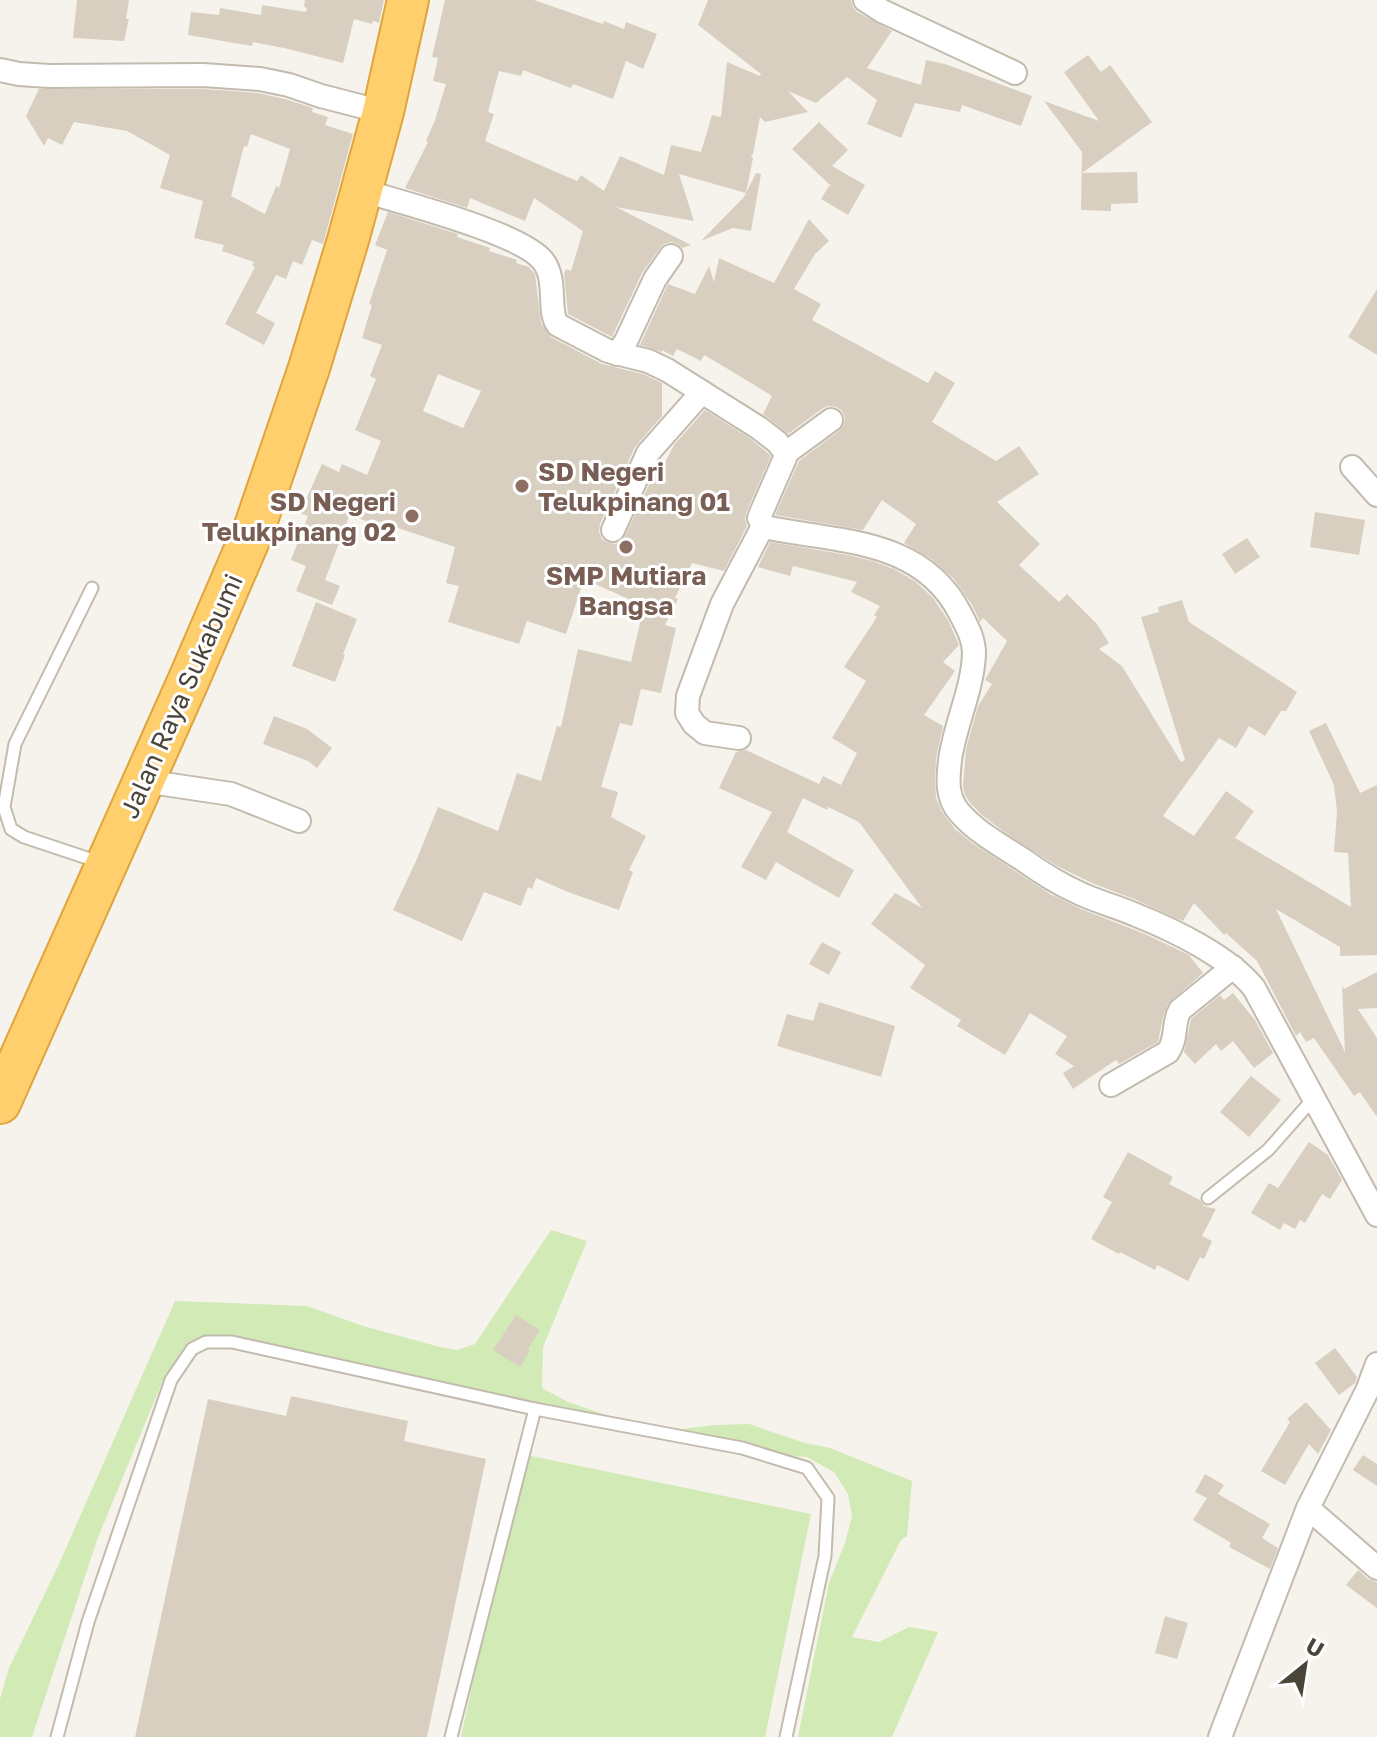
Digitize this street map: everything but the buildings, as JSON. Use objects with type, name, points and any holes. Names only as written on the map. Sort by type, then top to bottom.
[{"type":"highway","name":"Jalan Raya Sukabumi","points":[[0,1103],[255,526],[309,368],[361,190],[383,112],[408,0]]},
{"type":"street","points":[[865,0],[882,11],[1015,73]]},
{"type":"street","points":[[0,70],[49,76],[175,75],[260,79],[383,112]]},
{"type":"street","points":[[361,190],[461,221],[534,253],[545,263],[550,275],[555,323],[617,354],[657,364],[759,428],[786,453]]},
{"type":"street","points":[[617,354],[655,279],[671,256]]},
{"type":"street","points":[[613,530],[648,453],[702,392]]},
{"type":"street","points":[[831,420],[786,453],[783,467],[759,518],[763,526],[769,528],[871,547],[917,564],[936,579],[953,599],[972,639],[974,652],[951,757],[950,796],[956,809],[992,840],[1054,880],[1153,922],[1219,957],[1243,975],[1254,988],[1377,1215]]},
{"type":"street","points":[[1352,467],[1377,495]]},
{"type":"street","points":[[739,738],[705,733],[694,724],[687,713],[688,696],[722,604],[763,526]]},
{"type":"street","points":[[144,781],[231,794],[299,821]]},
{"type":"street","points":[[1111,1085],[1168,1052],[1174,1043],[1176,1017],[1180,1010],[1233,967]]},
{"type":"street","points":[[1220,1737],[1308,1508],[1367,1391],[1377,1364]]},
{"type":"street","points":[[1308,1508],[1377,1568]]},
{"type":"lane","points":[[92,588],[15,744],[4,807],[11,829],[24,837],[106,865]]},
{"type":"lane","points":[[1208,1198],[1268,1150],[1313,1099]]},
{"type":"lane","points":[[57,1737],[88,1622],[171,1380],[192,1349],[206,1342],[232,1342],[535,1409],[742,1448],[807,1468],[828,1498],[825,1556],[786,1737]]},
{"type":"lane","points":[[451,1737],[535,1409]]},
{"type":"green space","points":[[551,1230],[587,1241],[543,1347],[542,1388],[568,1402],[624,1421],[674,1430],[749,1424],[830,1448],[912,1481],[907,1536],[901,1540],[852,1637],[879,1642],[909,1627],[938,1632],[892,1737],[798,1737],[829,1583],[852,1516],[848,1494],[834,1472],[807,1457],[774,1455],[259,1344],[232,1335],[198,1341],[165,1375],[97,1540],[32,1737],[0,1737],[0,1699],[9,1668],[59,1564],[175,1301],[307,1306],[363,1326],[457,1350],[475,1344]]},
{"type":"green space","points":[[522,1454],[811,1514],[765,1737],[461,1737]]},
{"type":"place","name":"SD Negeri Telukpinang 01","points":[[522,486]]},
{"type":"place","name":"SD Negeri Telukpinang 02","points":[[412,516]]},
{"type":"place","name":"SMP Mutiara Bangsa","points":[[626,547]]}]
